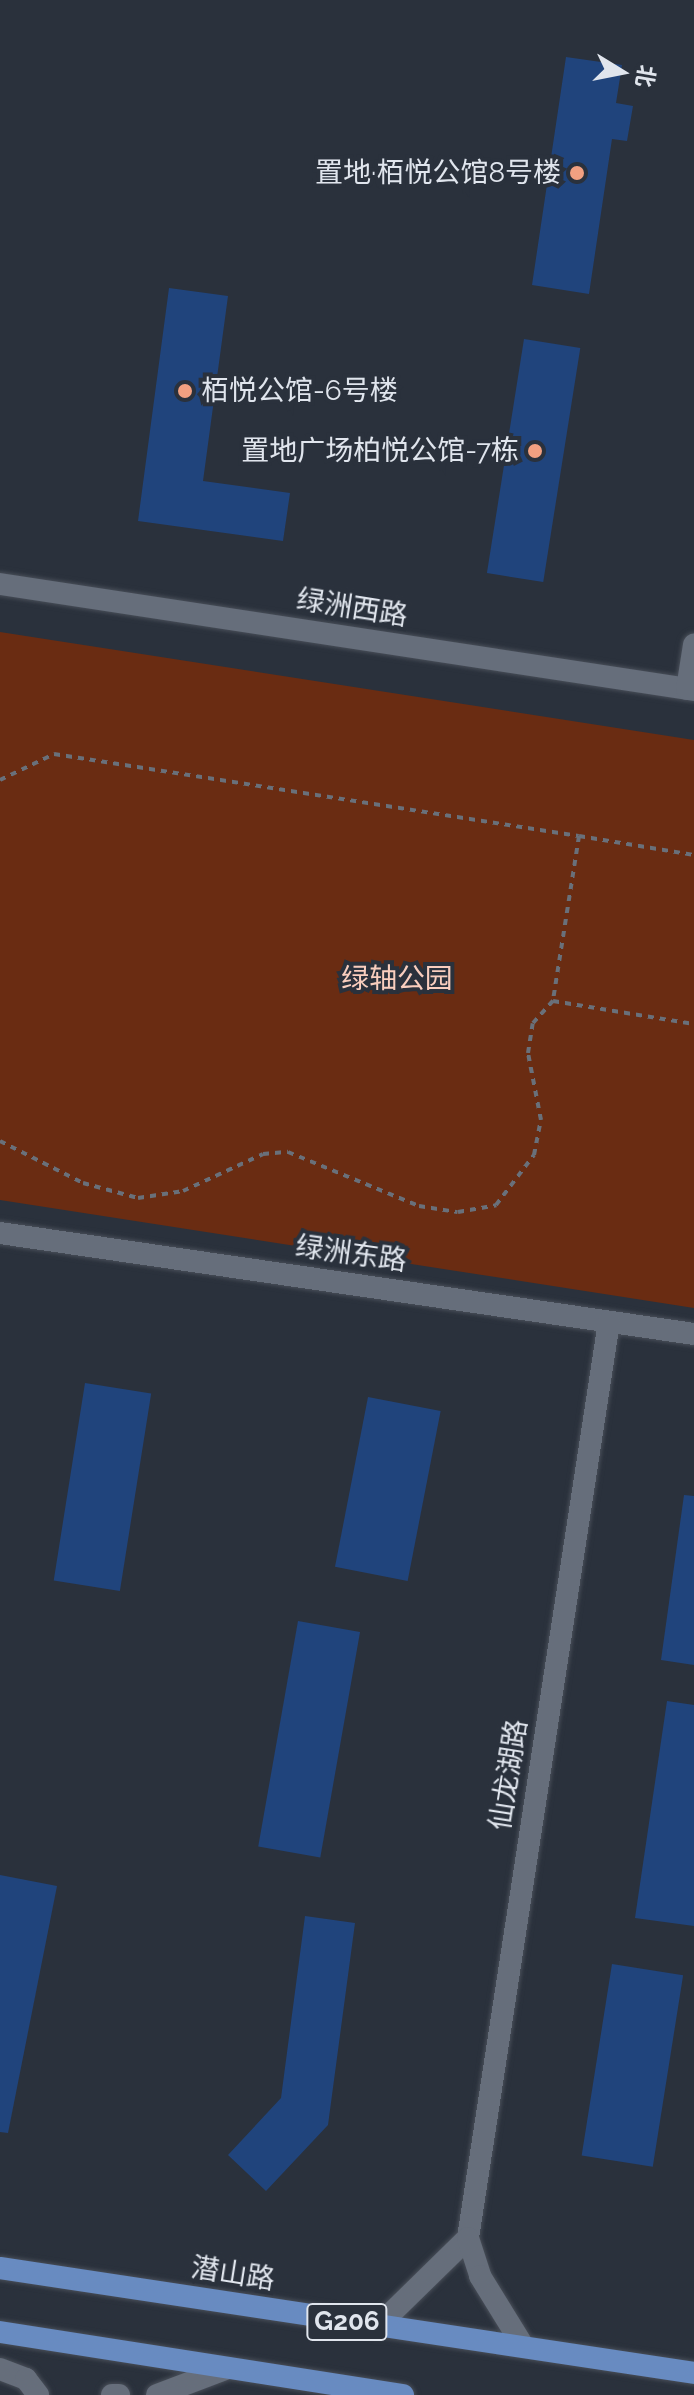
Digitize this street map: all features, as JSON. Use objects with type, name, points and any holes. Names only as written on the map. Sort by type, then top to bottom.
[{"type":"main road","name":"潜山路","points":[[0,2268],[694,2373]]},
{"type":"main road","name":"G206","points":[[0,2332],[403,2395]]},
{"type":"street","name":"绿洲西路","points":[[0,584],[690,690]]},
{"type":"street","points":[[690,690],[694,645]]},
{"type":"street","name":"绿洲东路","points":[[0,1233],[694,1334]]},
{"type":"street","name":"仙龙湖路","points":[[468,2238],[609,1322]]},
{"type":"street","points":[[377,2327],[468,2238],[480,2276],[523,2346]]},
{"type":"street","points":[[157,2395],[228,2368]]},
{"type":"street","points":[[0,2369],[26,2379],[38,2395]]},
{"type":"street","points":[[112,2395],[119,2395]]},
{"type":"path","points":[[0,780],[54,754],[694,855]]},
{"type":"path","points":[[0,1141],[83,1183],[138,1198],[183,1191],[263,1154],[288,1152],[419,1206],[458,1212],[496,1205],[534,1155],[541,1120],[528,1053],[533,1023],[553,1001],[579,836]]},
{"type":"path","points":[[553,1001],[694,1024]]},
{"type":"green space","name":"绿轴公园","points":[[0,632],[694,740],[694,1308],[0,1200]]},
{"type":"building","name":"置地·栢悦公馆8号楼","points":[[566,57],[622,65],[616,103],[633,106],[627,141],[612,139],[589,294],[532,285]]},
{"type":"building","name":"栢悦公馆-6号楼","points":[[169,288],[228,296],[203,481],[290,493],[283,541],[138,521]]},
{"type":"building","name":"置地广场柏悦公馆-7栋","points":[[524,339],[580,348],[543,582],[487,573]]},
{"type":"building","points":[[85,1383],[151,1393],[120,1591],[54,1581]]},
{"type":"building","points":[[368,1397],[441,1411],[408,1581],[335,1567]]},
{"type":"building","points":[[684,1495],[694,1496],[694,1665],[661,1660]]},
{"type":"building","points":[[298,1621],[360,1632],[320,1857],[258,1847]]},
{"type":"building","points":[[667,1701],[694,1705],[694,1926],[635,1918]]},
{"type":"building","points":[[0,1875],[57,1886],[8,2133],[0,2132]]},
{"type":"building","points":[[305,1916],[355,1923],[328,2125],[266,2191],[228,2155],[281,2098]]},
{"type":"building","points":[[612,1964],[683,1975],[653,2167],[582,2156]]},
{"type":"place","name":"置地·栢悦公馆8号楼","points":[[577,173]]},
{"type":"place","name":"栢悦公馆-6号楼","points":[[185,391]]},
{"type":"place","name":"置地广场柏悦公馆-7栋","points":[[535,451]]}]
